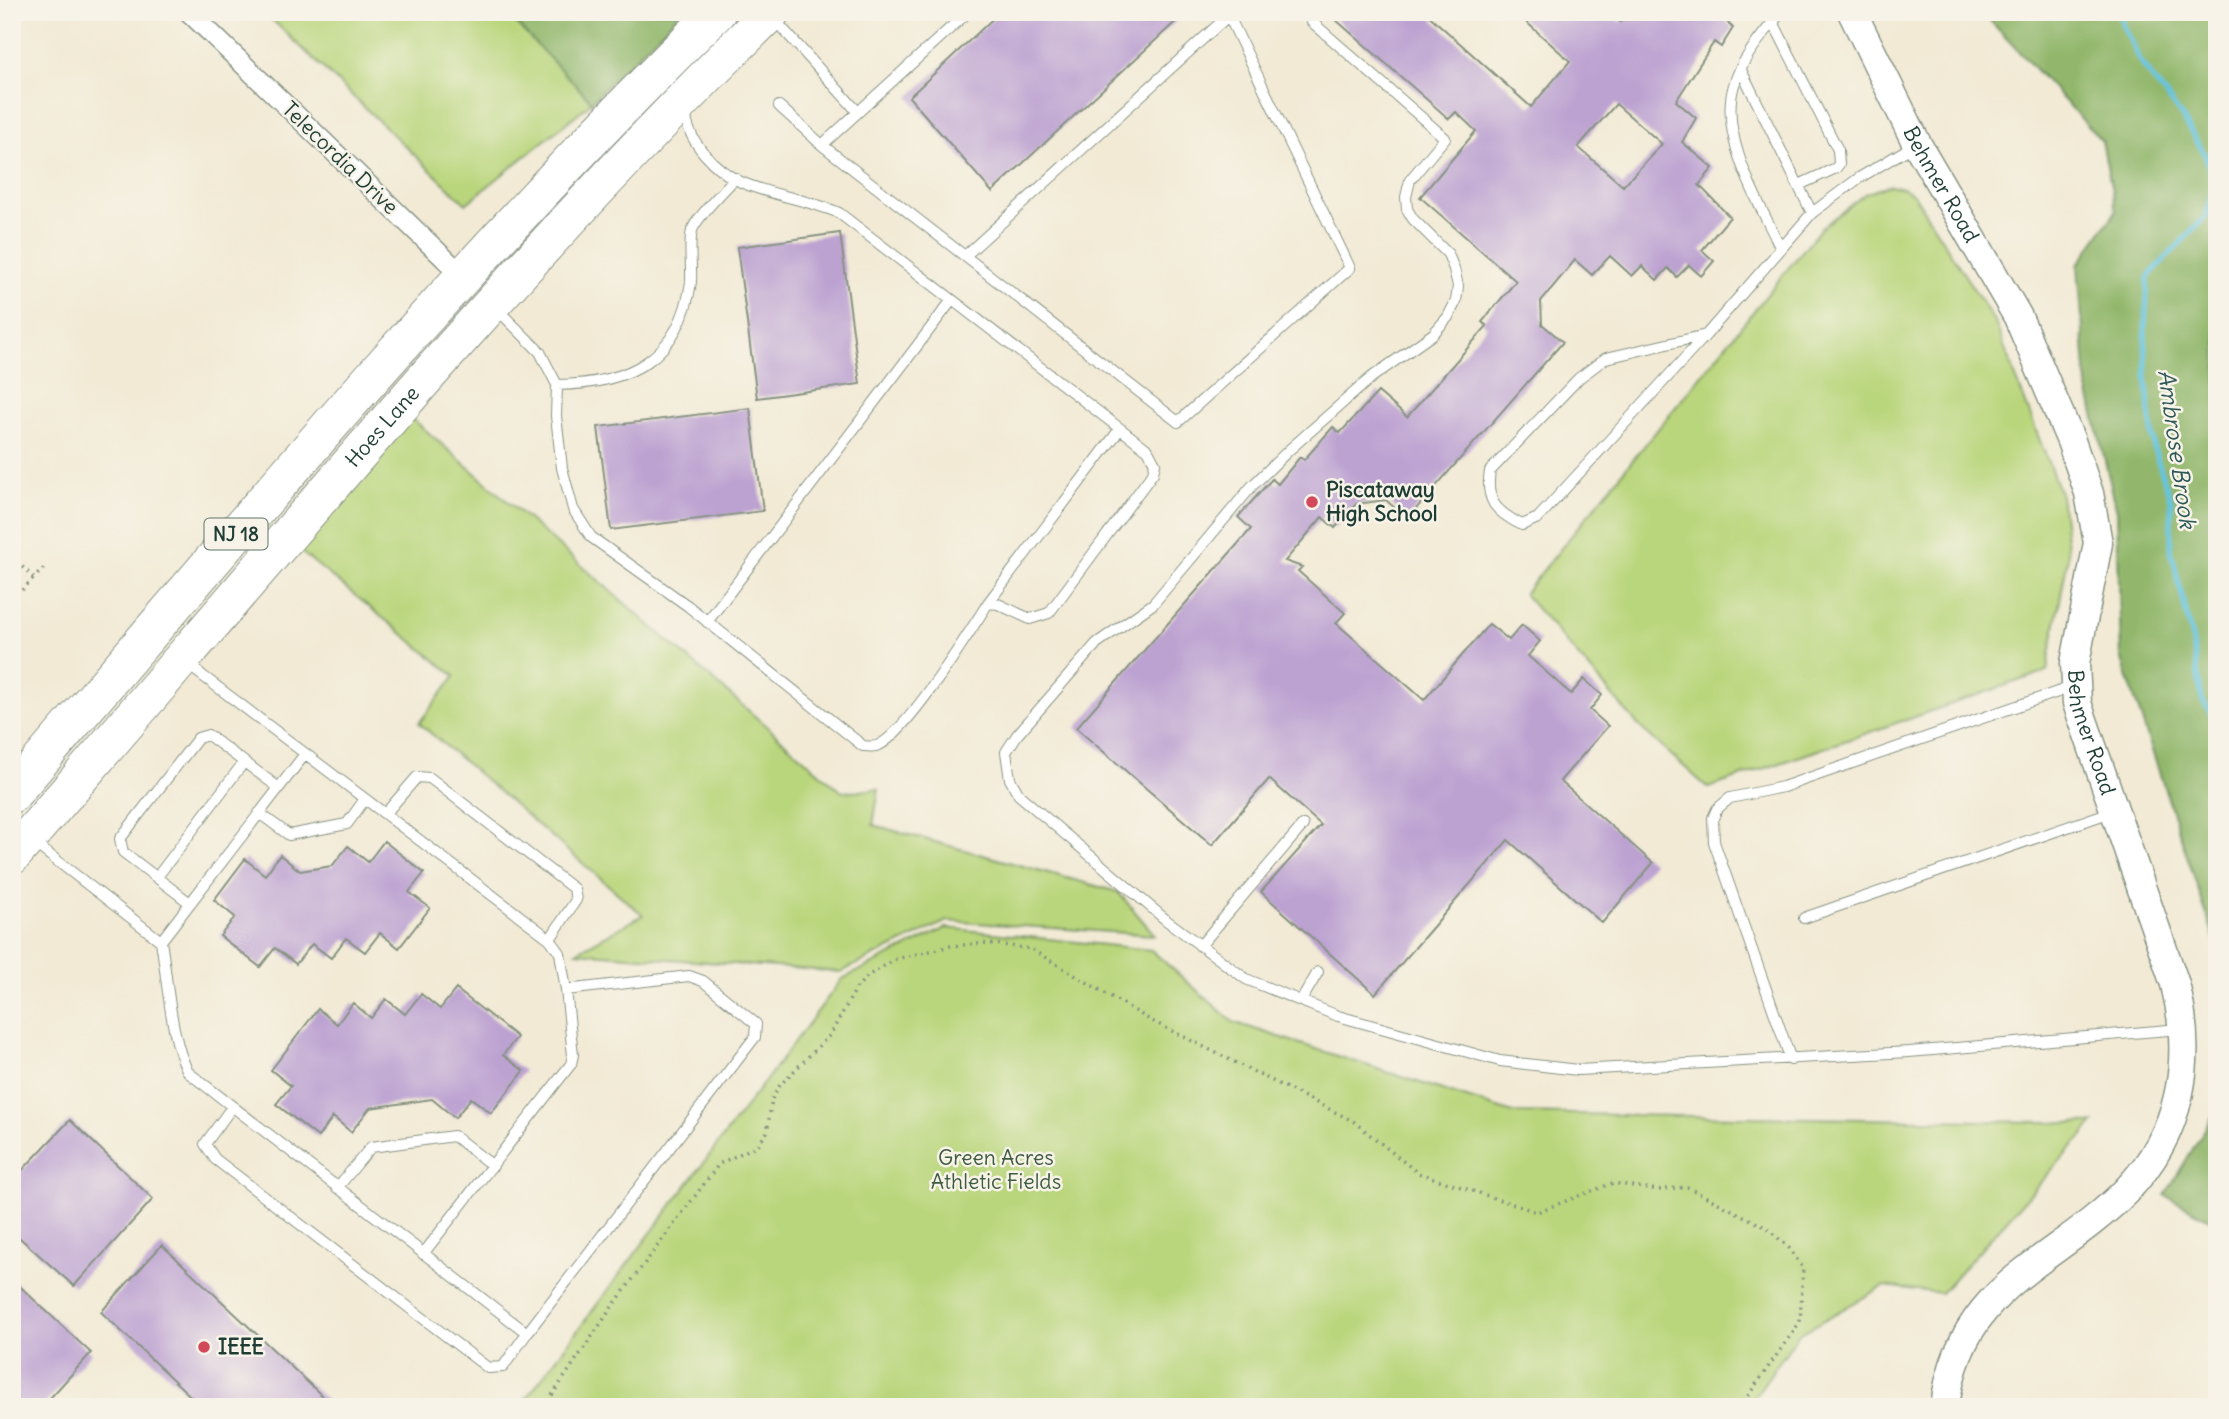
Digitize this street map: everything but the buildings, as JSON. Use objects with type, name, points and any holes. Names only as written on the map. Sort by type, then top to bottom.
[{"type":"highway","name":"Hoes Lane","points":[[12,794],[156,626],[464,277],[623,104],[717,12]]},
{"type":"highway","name":"Hoes Lane","points":[[20,847],[492,304],[687,96],[770,13]]},
{"type":"street","name":"Telecordia Drive","points":[[189,12],[492,304]]},
{"type":"street","name":"Behmer Road","points":[[1852,12],[1917,144],[2018,317],[2060,415],[2089,493],[2098,543],[2075,663],[2077,703],[2175,984],[2184,1029],[2186,1062],[2178,1098],[2156,1154],[2126,1191],[2006,1284],[1982,1312],[1953,1365],[1945,1407]]},
{"type":"lane","points":[[822,145],[968,12]]},
{"type":"lane","points":[[1781,12],[1749,52],[1734,85],[1728,113],[1749,181],[1782,249]]},
{"type":"lane","points":[[770,13],[858,112]]},
{"type":"lane","points":[[779,106],[822,145],[1178,422],[1350,268],[1228,13],[967,256]]},
{"type":"lane","points":[[1312,22],[1445,138],[1410,180],[1406,197],[1407,209],[1413,219],[1448,254],[1458,286],[1456,301],[1448,317],[1433,334],[1372,377],[1252,486],[1153,604],[1097,643],[1017,735],[1006,752],[1010,779],[1019,795],[1166,920],[1246,979],[1338,1016],[1500,1061],[1578,1070],[1791,1060],[2184,1029]]},
{"type":"lane","points":[[1773,22],[1838,150],[1839,164],[1836,168],[1799,186]]},
{"type":"lane","points":[[1741,70],[1812,213]]},
{"type":"lane","points":[[687,96],[686,124],[694,141],[717,166],[735,178],[811,201],[839,213],[1148,450],[1155,463],[1153,473],[1049,613],[1030,619],[998,604],[988,603]]},
{"type":"lane","points":[[1706,335],[1606,358],[1579,378],[1490,471],[1487,488],[1491,503],[1522,525],[1538,518],[1706,335],[1812,213],[1858,178],[1917,144]]},
{"type":"lane","points":[[557,385],[593,384],[632,373],[662,348],[684,316],[691,281],[692,229],[735,178]]},
{"type":"lane","points":[[707,622],[952,300]]},
{"type":"lane","points":[[492,304],[540,352],[557,385],[556,416],[562,468],[573,509],[591,537],[707,622],[863,746],[881,744],[899,727],[948,663],[988,603],[1120,429]]},
{"type":"lane","points":[[182,661],[550,939],[560,953],[572,1044],[571,1064],[423,1254]]},
{"type":"lane","points":[[1791,1060],[1714,842],[1711,828],[1717,808],[1730,798],[1783,787],[2075,686]]},
{"type":"lane","points":[[190,902],[123,852],[120,839],[198,738],[208,735],[279,788]]},
{"type":"lane","points":[[161,941],[305,754]]},
{"type":"lane","points":[[157,877],[244,762]]},
{"type":"lane","points":[[386,814],[416,777],[430,778],[575,888],[576,900],[550,939]]},
{"type":"lane","points":[[259,813],[289,835],[346,824],[365,799]]},
{"type":"lane","points":[[1804,919],[2115,811]]},
{"type":"lane","points":[[1200,946],[1303,825]]},
{"type":"lane","points":[[20,847],[161,941],[182,1062],[189,1073],[527,1333]]},
{"type":"lane","points":[[1300,1001],[1318,972]]},
{"type":"lane","points":[[232,1107],[205,1144],[215,1159],[488,1368],[503,1367],[755,1037],[756,1024],[703,981],[689,976],[566,990]]},
{"type":"lane","points":[[337,1188],[371,1147],[454,1136],[493,1166]]},
{"type":"path","points":[[12,557],[34,578]]},
{"type":"path","points":[[12,600],[44,568]]},
{"type":"path","points":[[544,1407],[612,1307],[719,1164],[758,1145],[767,1132],[772,1099],[780,1085],[830,1035],[857,987],[869,975],[897,960],[951,946],[988,943],[1031,949],[1150,1020],[1353,1121],[1418,1173],[1537,1212],[1613,1183],[1658,1190],[1687,1187],[1767,1228],[1789,1248],[1803,1268],[1800,1322],[1740,1407]]},
{"type":"green space","points":[[264,12],[505,12],[592,102],[466,204]]},
{"type":"green space","points":[[505,12],[681,12],[592,102]]},
{"type":"green space","points":[[1982,12],[2217,12],[2217,946],[2121,657],[2117,511],[2087,385],[2078,265],[2116,211],[2102,141]]},
{"type":"green space","points":[[1889,185],[1904,188],[1914,195],[1995,323],[2061,496],[2068,557],[2047,671],[1708,788],[1639,726],[1524,594],[1821,228],[1865,194]]},
{"type":"green space","points":[[407,414],[842,792],[879,789],[873,825],[1118,892],[1155,935],[947,921],[841,972],[576,952],[643,915],[419,723],[455,676],[291,544]]},
{"type":"green space","name":"Green Acres Athletic Fields","points":[[946,928],[1151,950],[1233,1022],[1513,1113],[2094,1123],[1941,1293],[1884,1286],[1799,1334],[1747,1407],[520,1407],[842,979]]},
{"type":"green space","points":[[2217,1109],[2217,1223],[2165,1195]]},
{"type":"waterway","name":"Ambrose Brook","points":[[2121,12],[2122,24],[2143,66],[2180,114],[2204,153],[2214,183],[2206,216],[2148,277],[2145,328],[2146,377],[2154,449],[2171,501],[2171,550],[2192,638],[2202,700],[2217,723]]},
{"type":"place","name":"Piscataway High School","points":[[1312,502]]},
{"type":"place","name":"IEEE","points":[[204,1347]]}]
